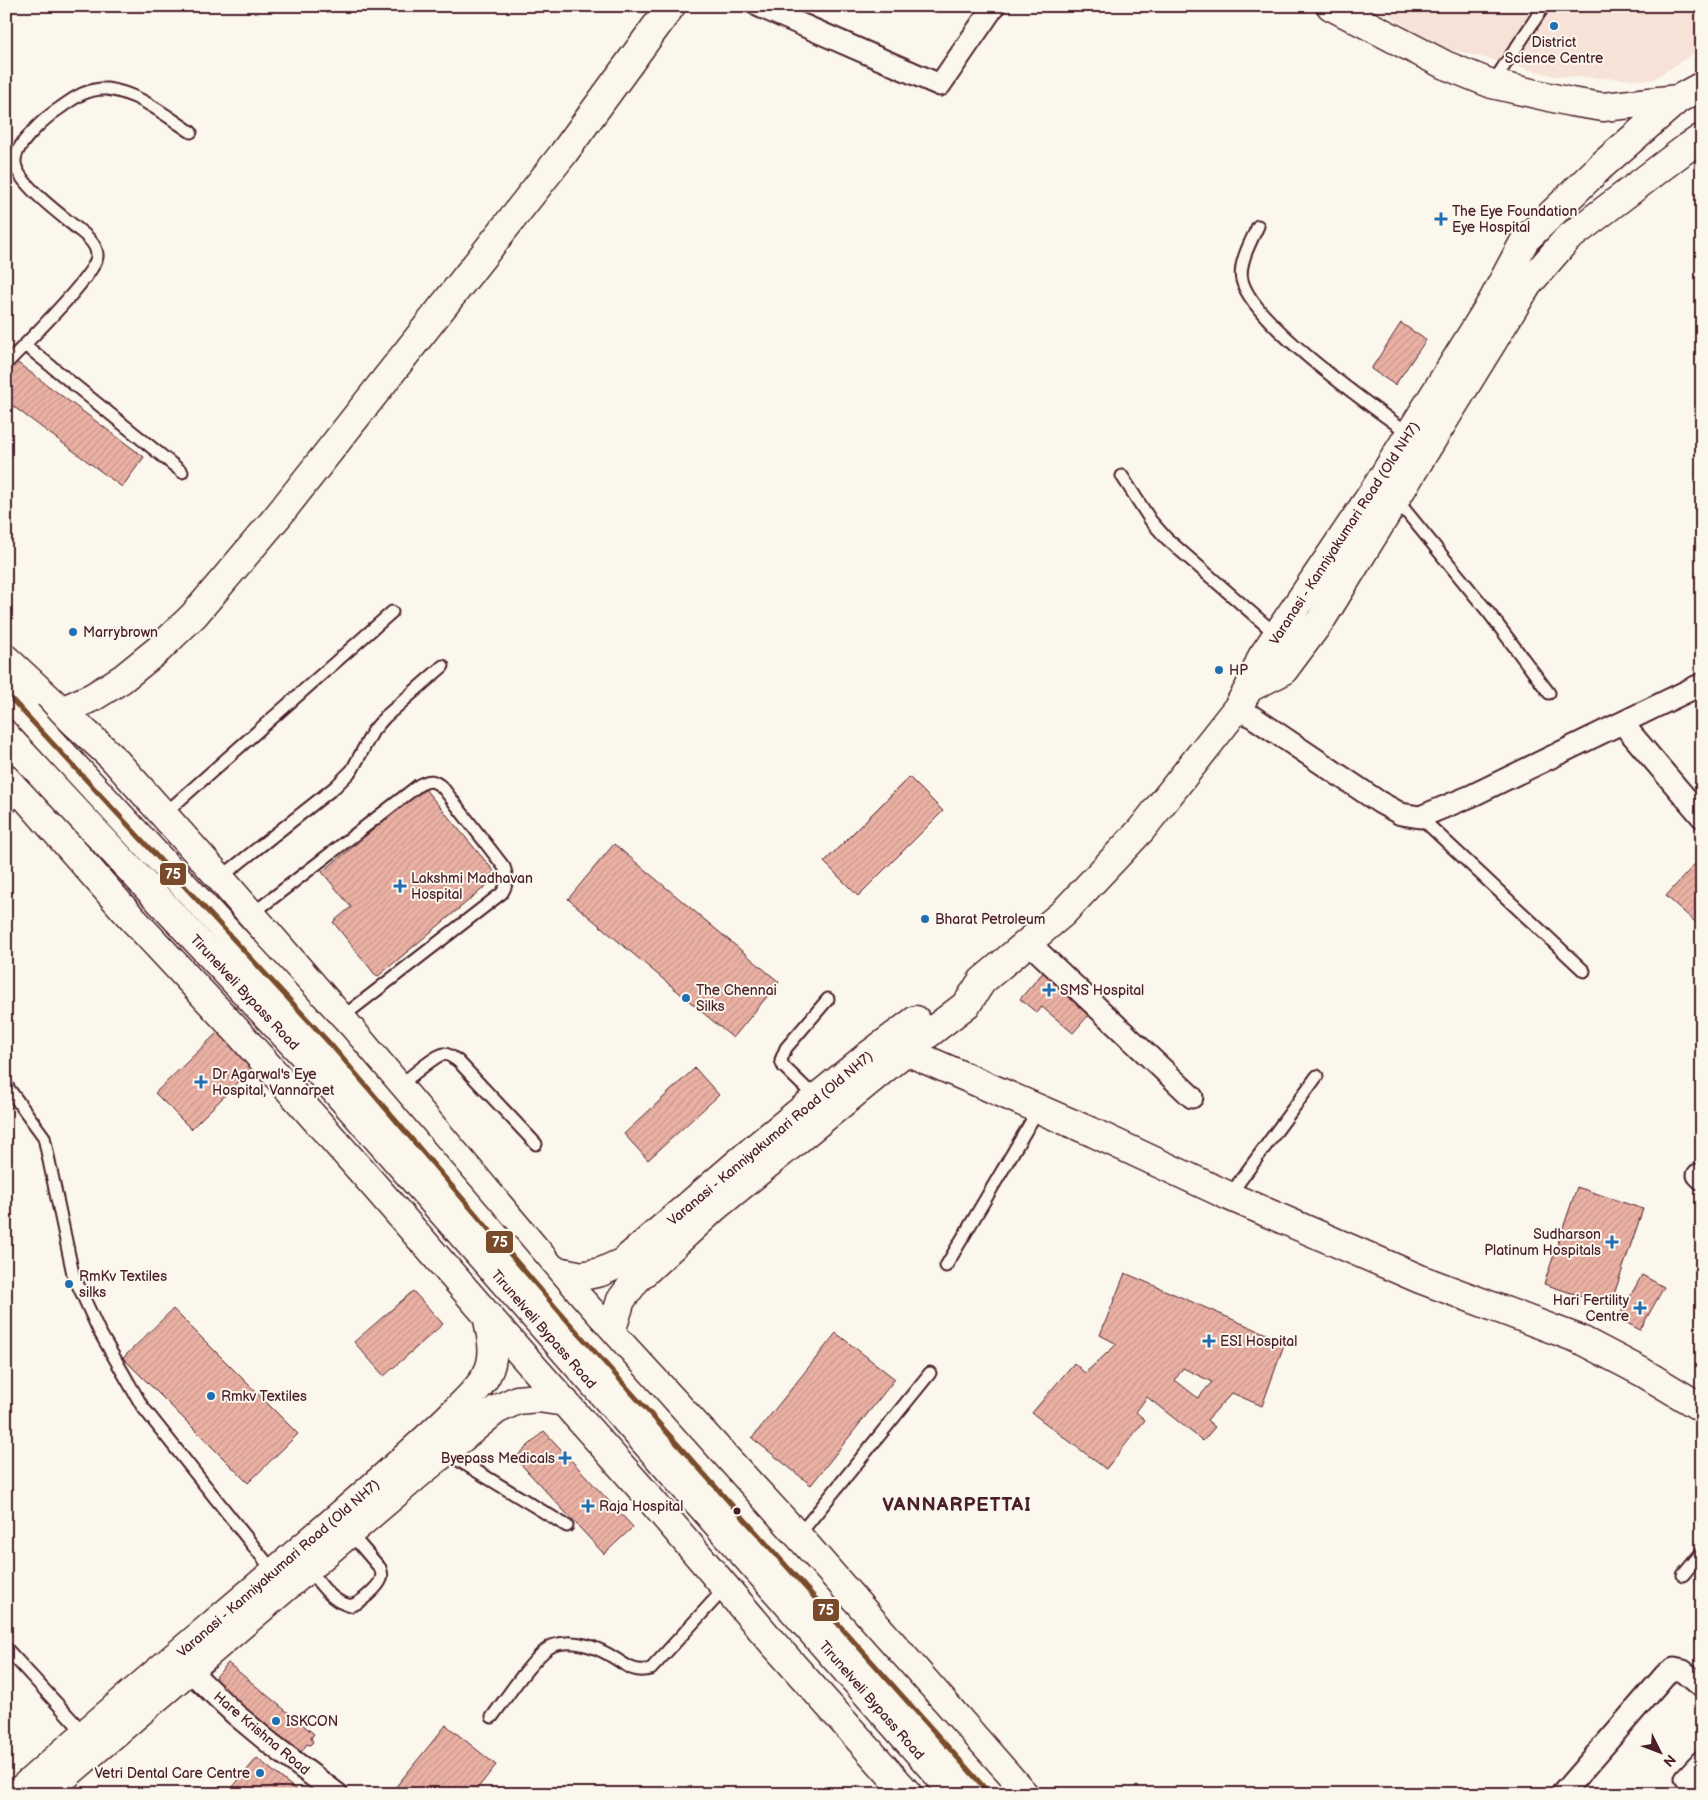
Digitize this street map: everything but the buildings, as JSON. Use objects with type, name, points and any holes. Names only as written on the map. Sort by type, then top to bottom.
[{"type":"main road","points":[[62,711],[122,679],[159,649],[194,615],[278,516],[551,169],[671,6]]},
{"type":"main road","points":[[1331,6],[1445,65],[1492,84],[1571,102],[1603,107],[1678,99]]},
{"type":"main road","name":"Varanasi - Kanniyakumari Road (Old NH7)","points":[[611,1332],[621,1300],[636,1280],[714,1208],[906,1051],[967,1004],[982,981],[1063,913],[1141,830],[1243,698],[1262,657],[1374,491],[1410,434],[1492,302],[1525,240],[1600,167],[1678,99],[1702,86]]},
{"type":"main road","name":"Varanasi - Kanniyakumari Road (Old NH7)","points":[[1243,698],[1283,671],[1321,620],[1528,284],[1567,239],[1702,138]]},
{"type":"main road","points":[[6,659],[112,757],[252,914],[553,1270],[798,1536],[1024,1794]]},
{"type":"main road","name":"Tirunelveli Bypass Road","points":[[6,693],[333,1047],[563,1316],[990,1794]]},
{"type":"main road","name":"Tirunelveli Bypass Road","points":[[6,736],[310,1062],[955,1794]]},
{"type":"main road","points":[[12,792],[238,1032],[639,1486],[773,1643],[908,1794]]},
{"type":"main road","name":"Varanasi - Kanniyakumari Road (Old NH7)","points":[[553,1270],[582,1276],[601,1272],[623,1262],[865,1058],[958,990],[982,981]]},
{"type":"main road","points":[[906,1051],[1420,1279],[1579,1339],[1642,1372],[1702,1408]]},
{"type":"main road","points":[[436,1257],[428,1236],[427,1228],[430,1214],[461,1187],[476,1191],[493,1199]]},
{"type":"main road","name":"Varanasi - Kanniyakumari Road (Old NH7)","points":[[16,1794],[84,1733],[418,1447],[478,1388],[493,1360],[493,1341],[487,1315]]},
{"type":"main road","name":"Varanasi - Kanniyakumari Road (Old NH7)","points":[[44,1794],[496,1410],[517,1400],[538,1398],[565,1402]]},
{"type":"main road","points":[[639,1486],[655,1495],[666,1496],[688,1479],[708,1460],[710,1448],[703,1431]]},
{"type":"street","points":[[759,6],[940,85],[994,6]]},
{"type":"street","points":[[1243,698],[1379,802],[1401,814],[1420,817],[1472,796],[1702,684]]},
{"type":"street","points":[[1622,723],[1702,817]]},
{"type":"street","points":[[1028,942],[1192,1097]]},
{"type":"street","points":[[1562,1794],[1665,1675],[1674,1669],[1683,1671],[1702,1687]]},
{"type":"street","name":"Hare Krishna Road","points":[[189,1670],[242,1720],[337,1794]]},
{"type":"street","points":[[1702,1762],[1686,1778],[1702,1791]]},
{"type":"lane","points":[[1492,84],[1544,6]]},
{"type":"lane","points":[[6,364],[79,286],[92,270],[97,257],[95,247],[84,234],[32,190],[20,176],[15,164],[16,153],[26,139],[54,112],[80,94],[97,88],[120,91],[145,101],[191,132]]},
{"type":"lane","points":[[1258,226],[1244,256],[1241,280],[1250,299],[1304,352],[1354,394],[1410,434]]},
{"type":"lane","points":[[25,345],[182,472]]},
{"type":"lane","points":[[1122,476],[1150,521],[1166,538],[1278,635]]},
{"type":"lane","points":[[1396,499],[1489,613],[1550,693]]},
{"type":"lane","points":[[163,815],[392,612]]},
{"type":"lane","points":[[220,878],[346,776],[352,770],[373,731],[384,716],[443,666]]},
{"type":"lane","points":[[252,914],[419,785],[428,780],[435,781],[443,788],[504,867],[507,875],[507,884],[502,893],[341,1018]]},
{"type":"lane","points":[[1420,817],[1584,971]]},
{"type":"lane","points":[[816,1098],[783,1066],[781,1060],[786,1048],[828,999]]},
{"type":"lane","points":[[398,1087],[435,1058],[442,1054],[449,1055],[458,1061],[536,1144]]},
{"type":"lane","points":[[1230,1196],[1318,1076]]},
{"type":"lane","points":[[6,1085],[44,1137],[73,1274],[99,1331],[142,1406],[274,1572]]},
{"type":"lane","points":[[946,1266],[1038,1110]]},
{"type":"lane","points":[[798,1536],[930,1373]]},
{"type":"lane","points":[[445,1452],[567,1526]]},
{"type":"lane","points":[[308,1568],[335,1599],[353,1606],[362,1600],[375,1588],[381,1580],[382,1574],[380,1568],[350,1533]]},
{"type":"lane","points":[[1683,1575],[1702,1552]]},
{"type":"lane","points":[[492,1717],[539,1656],[554,1646],[573,1643],[592,1647],[632,1669],[642,1671],[651,1669],[726,1587]]},
{"type":"lane","points":[[6,1648],[84,1733]]},
{"type":"shaded area","name":"District Science Centre","points":[[1375,6],[1702,6],[1702,48],[1652,80],[1555,76],[1438,46]]},
{"type":"transit line","name":"75","points":[[6,693],[333,1047],[563,1316],[990,1794]]},
{"type":"place","name":"District Science Centre","points":[[1554,26]]},
{"type":"place","name":"The Eye Foundation Eye Hospital","points":[[1441,219]]},
{"type":"place","name":"Marrybrown","points":[[73,632]]},
{"type":"place","name":"HP","points":[[1219,670]]},
{"type":"place","name":"Lakshmi Madhavan Hospital","points":[[400,886]]},
{"type":"place","name":"Bharat Petroleum","points":[[925,919]]},
{"type":"place","name":"SMS Hospital","points":[[1049,990]]},
{"type":"place","name":"The Chennai Silks","points":[[686,998]]},
{"type":"place","name":"Dr Agarwal's Eye Hospital, Vannarpet","points":[[201,1082]]},
{"type":"place","name":"Sudharson Platinum Hospitals","points":[[1612,1242]]},
{"type":"place","name":"RmKv Textiles silks","points":[[69,1284]]},
{"type":"place","name":"Hari Fertility Centre","points":[[1640,1308]]},
{"type":"place","name":"ESI Hospital","points":[[1209,1341]]},
{"type":"place","name":"Rmkv Textiles","points":[[211,1396]]},
{"type":"place","name":"Byepass Medicals","points":[[565,1458]]},
{"type":"place","name":"Raja Hospital","points":[[588,1506]]},
{"type":"place","name":"ISKCON","points":[[276,1721]]},
{"type":"place","name":"Vetri Dental Care Centre","points":[[260,1773]]},
{"type":"district","name":"VANNARPETTAI","points":[[957,1504]]}]
